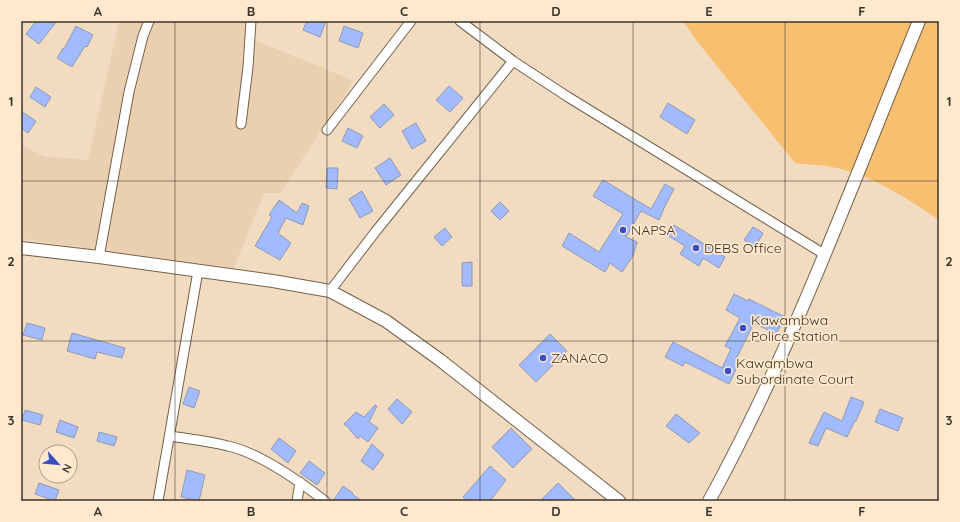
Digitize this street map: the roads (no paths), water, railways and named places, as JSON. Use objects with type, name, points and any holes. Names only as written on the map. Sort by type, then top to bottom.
[{"type":"main road","points":[[709,501],[765,390],[824,254],[919,21]]},
{"type":"main road","points":[[21,248],[100,256],[330,291],[386,322],[440,360],[619,501]]},
{"type":"street","points":[[100,256],[129,92],[143,36],[149,21]]},
{"type":"street","points":[[241,124],[248,67],[251,21]]},
{"type":"street","points":[[327,130],[411,21]]},
{"type":"street","points":[[460,21],[513,61],[568,97],[824,254]]},
{"type":"street","points":[[330,291],[376,231],[513,61]]},
{"type":"street","points":[[158,501],[198,271]]},
{"type":"street","points":[[170,436],[229,446],[253,455],[300,482],[325,501]]},
{"type":"street","points":[[297,501],[300,482]]},
{"type":"place","name":"NAPSA","points":[[623,230]]},
{"type":"place","name":"DEBS Office","points":[[696,248]]},
{"type":"place","name":"Kawambwa Police Station","points":[[743,328]]},
{"type":"place","name":"ZANACO","points":[[543,358]]},
{"type":"place","name":"Kawambwa Subordinate Court","points":[[728,371]]}]
